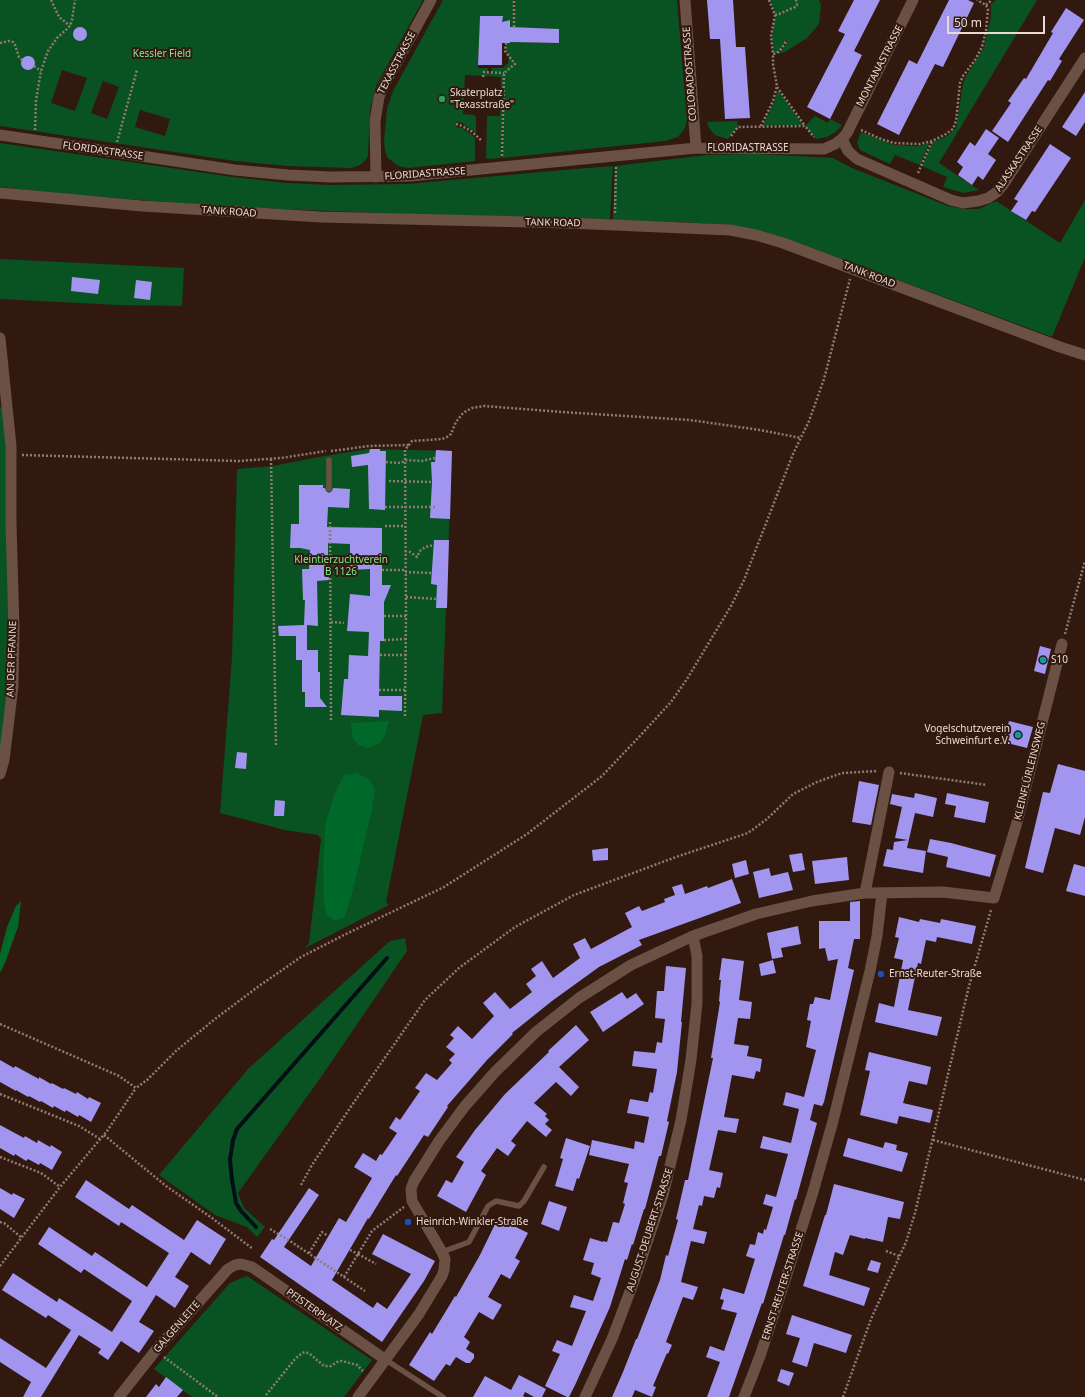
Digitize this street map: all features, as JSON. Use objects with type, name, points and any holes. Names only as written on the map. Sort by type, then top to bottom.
[{"type":"street","name":"TEXASSTRASSE","points":[[376,177],[375,121],[379,97],[383,86],[431,0]]},
{"type":"street","name":"COLORADOSTRASSE","points":[[685,0],[696,148]]},
{"type":"street","name":"MONTANASTRASSE","points":[[847,132],[913,0]]},
{"type":"street","name":"ALASKASTRASSE","points":[[847,132],[848,151],[857,159],[951,200],[963,203],[983,200],[997,192],[1085,58]]},
{"type":"street","name":"FLORIDASTRASSE","points":[[0,135],[235,170],[288,175],[376,177],[410,176],[502,168],[696,148],[824,149],[835,144],[847,132]]},
{"type":"street","name":"TANK ROAD","points":[[0,193],[142,206],[306,216],[614,224],[730,230],[756,235],[783,243],[1085,355]]},
{"type":"street","points":[[0,338],[11,455]]},
{"type":"street","name":"AN DER PFANNE","points":[[0,774],[4,760],[13,686],[14,629],[11,455]]},
{"type":"street","name":"KLEINFLÜRLEINSWEG","points":[[994,898],[1016,826],[1062,644]]},
{"type":"street","points":[[865,893],[889,772]]},
{"type":"street","name":"ERNST-REUTER-STRASSE","points":[[744,1397],[760,1356],[788,1271],[813,1192],[833,1121],[870,971],[877,936],[882,892]]},
{"type":"street","points":[[358,1397],[419,1314],[442,1276],[446,1265],[446,1259],[412,1201],[411,1189],[414,1181],[439,1141],[465,1106],[495,1072],[536,1032],[579,998],[631,965],[693,936],[756,914],[812,901],[865,893],[943,892],[994,898]]},
{"type":"street","name":"AUGUST-DEUBERT-STRASSE","points":[[585,1397],[612,1339],[634,1281],[663,1195],[681,1120],[691,1060],[697,1003],[697,956],[693,936]]},
{"type":"street","name":"PFISTERPLATZ","points":[[240,1264],[252,1267],[386,1360]]},
{"type":"street","name":"GALGENLEITE","points":[[119,1397],[156,1350],[228,1269],[240,1264]]},
{"type":"lane","points":[[329,460],[329,489]]},
{"type":"lane","points":[[442,1252],[469,1242],[488,1206],[496,1201],[519,1206],[524,1201],[544,1167]]},
{"type":"lane","points":[[386,1360],[442,1397]]},
{"type":"path","points":[[51,0],[59,17],[70,26]]},
{"type":"path","points":[[35,140],[36,100],[41,71],[52,44],[70,26],[75,0]]},
{"type":"path","points":[[514,0],[514,27]]},
{"type":"path","points":[[769,0],[775,15],[771,36],[773,64],[777,86],[805,126],[824,149]]},
{"type":"path","points":[[775,15],[795,7],[797,5],[796,0]]},
{"type":"path","points":[[847,132],[894,143],[920,144],[932,141],[946,134],[955,126],[960,83],[978,53],[984,39],[988,17],[988,9],[986,5],[977,0]]},
{"type":"path","points":[[986,5],[992,0]]},
{"type":"path","points":[[773,54],[777,53],[787,40]]},
{"type":"path","points":[[0,43],[10,41],[13,42],[19,57],[22,60]]},
{"type":"path","points":[[483,77],[484,72],[504,73],[515,64],[505,51],[506,43]]},
{"type":"path","points":[[34,66],[41,71]]},
{"type":"path","points":[[115,153],[137,70]]},
{"type":"path","points":[[502,168],[504,73]]},
{"type":"path","points":[[761,126],[773,101],[777,86]]},
{"type":"path","points":[[456,124],[471,131],[481,140]]},
{"type":"path","points":[[722,148],[738,127],[805,126]]},
{"type":"path","points":[[913,184],[932,141]]},
{"type":"path","points":[[614,224],[616,198],[616,156]]},
{"type":"path","points":[[0,1266],[60,1188],[104,1135],[136,1088],[147,1080],[177,1050],[258,986],[301,957],[444,887],[528,834],[602,776],[670,702],[687,679],[727,613],[744,580],[793,454],[809,421],[824,379],[853,269]]},
{"type":"path","points":[[405,716],[406,597],[404,450],[412,441],[436,440],[447,437],[451,434],[456,422],[463,413],[472,408],[484,406],[690,420],[760,430],[800,438]]},
{"type":"path","points":[[11,455],[239,462],[369,446],[409,445]]},
{"type":"path","points":[[386,462],[400,463],[404,461],[422,461],[435,458]]},
{"type":"path","points":[[271,459],[276,747]]},
{"type":"path","points":[[389,481],[432,482]]},
{"type":"path","points":[[386,508],[436,507]]},
{"type":"path","points":[[330,522],[331,722]]},
{"type":"path","points":[[385,526],[405,526]]},
{"type":"path","points":[[405,551],[410,552],[417,557],[420,551],[425,547],[434,545]]},
{"type":"path","points":[[1062,644],[1085,562]]},
{"type":"path","points":[[382,570],[432,573]]},
{"type":"path","points":[[406,597],[436,599]]},
{"type":"path","points":[[384,616],[406,616]]},
{"type":"path","points":[[331,622],[344,623]]},
{"type":"path","points":[[384,640],[406,639]]},
{"type":"path","points":[[380,654],[406,655]]},
{"type":"path","points":[[379,690],[406,690]]},
{"type":"path","points":[[301,1185],[345,1114],[425,1000],[459,968],[515,927],[574,895],[676,857],[748,833],[767,819],[793,794],[817,782],[842,773],[879,771],[987,784]]},
{"type":"path","points":[[843,1397],[871,1319],[906,1242],[915,1213],[969,986],[994,898]]},
{"type":"path","points":[[0,1024],[119,1076],[136,1088]]},
{"type":"path","points":[[0,1094],[79,1126],[100,1139]]},
{"type":"path","points":[[104,1135],[166,1186],[253,1249]]},
{"type":"path","points":[[932,1140],[1085,1180]]},
{"type":"path","points":[[0,1157],[41,1173],[60,1188]]},
{"type":"path","points":[[344,1277],[372,1231],[412,1201]]},
{"type":"path","points":[[0,1222],[4,1223],[22,1238]]},
{"type":"path","points":[[270,1230],[290,1241],[365,1290]]},
{"type":"path","points":[[309,1253],[322,1232],[328,1236]]},
{"type":"path","points":[[350,1250],[376,1264]]},
{"type":"path","points":[[886,1252],[899,1256]]},
{"type":"path","points":[[156,1350],[218,1397]]},
{"type":"path","points":[[266,1395],[295,1359],[305,1352],[310,1354],[324,1366],[331,1366],[342,1361],[357,1365],[373,1378]]},
{"type":"green space","name":"Kessler Field","points":[[0,0],[423,0],[376,86],[370,110],[368,156],[364,162],[358,166],[351,168],[287,166],[235,161],[0,126]],"holes":[[[62,70],[87,78],[75,111],[51,103]],[[103,81],[119,87],[107,119],[91,113]],[[140,110],[170,119],[165,136],[135,127]]]},
{"type":"green space","points":[[443,0],[514,0],[514,28],[515,0],[677,0],[687,120],[685,128],[678,137],[665,141],[502,158],[504,73],[501,158],[488,159],[486,158],[487,117],[500,116],[501,77],[465,75],[463,114],[474,115],[476,117],[476,133],[462,123],[456,122],[456,127],[470,133],[475,138],[475,161],[408,168],[398,166],[387,157],[385,151],[384,141],[387,109],[393,91]],"holes":[[[480,16],[502,16],[502,22],[510,20],[510,27],[559,29],[559,43],[506,43],[506,51],[509,56],[508,63],[503,68],[492,68],[491,72],[497,73],[486,73],[488,72],[488,68],[478,68]]]},
{"type":"green space","points":[[770,0],[819,0],[821,5],[819,24],[807,38],[785,52],[777,54],[783,49],[788,40],[787,39],[782,48],[777,53],[774,53],[772,37],[776,16]]},
{"type":"green space","points":[[996,0],[1037,0],[939,163],[979,190],[964,193],[943,187],[947,177],[922,166],[933,142],[947,136],[956,128],[963,84],[965,78],[984,47],[991,17],[991,4]]},
{"type":"green space","points":[[778,90],[803,125],[763,125]]},
{"type":"green space","points":[[815,116],[828,123],[830,119],[842,125],[837,131],[827,137],[816,139],[805,126]]},
{"type":"green space","points":[[737,121],[738,126],[728,139],[715,135],[709,128],[707,122]]},
{"type":"green space","points":[[861,132],[894,145],[920,146],[929,143],[920,165],[895,155],[890,164],[860,150],[857,142]]},
{"type":"green space","points":[[0,143],[233,177],[286,183],[329,185],[408,184],[613,166],[610,219],[435,215],[228,207],[0,187]]},
{"type":"green space","points":[[756,154],[833,158],[852,168],[948,206],[964,209],[979,209],[996,201],[1060,243],[1085,200],[1085,257],[1052,337],[785,238],[757,230],[732,225],[613,220],[615,166],[707,155]]},
{"type":"green space","points":[[0,259],[184,268],[182,306],[118,305],[0,299]]},
{"type":"green space","points":[[0,407],[6,409],[10,685],[0,754]]},
{"type":"green space","name":"Kleintierzuchtverein B 1126","points":[[368,449],[452,451],[442,713],[423,715],[386,902],[389,905],[305,948],[309,943],[321,839],[318,835],[285,830],[220,813],[232,658],[237,469],[273,466]],"holes":[[[323,870],[351,898],[345,917],[335,921],[326,915]]]},
{"type":"green space","points":[[389,721],[385,735],[379,744],[368,748],[358,745],[352,736],[351,723]]},
{"type":"green space","points":[[356,773],[369,779],[375,789],[372,809],[351,898],[345,917],[335,921],[326,915],[324,903],[323,870],[325,826],[334,795],[344,775]]},
{"type":"green space","points":[[21,901],[18,927],[0,973],[0,954],[7,927],[16,906]]},
{"type":"green space","points":[[405,938],[407,951],[321,1077],[238,1193],[244,1208],[265,1227],[257,1237],[247,1227],[215,1215],[159,1175],[248,1069],[390,941]]},
{"type":"green space","points":[[247,1276],[372,1360],[344,1397],[192,1397],[154,1369],[230,1283]]},
{"type":"building","points":[[707,0],[733,0],[736,47],[745,47],[750,118],[725,119],[720,39],[710,39]]},
{"type":"building","points":[[854,0],[880,0],[854,51],[862,55],[830,119],[807,107],[845,34],[838,31]]},
{"type":"building","points":[[949,0],[968,0],[974,3],[943,67],[935,64],[899,135],[877,124],[909,60],[917,64]]},
{"type":"building","points":[[1066,8],[1084,20],[1059,59],[1062,61],[1050,81],[1048,80],[1008,142],[992,131],[1011,103],[1008,101],[1024,78],[1026,79],[1053,33],[1051,32]]},
{"type":"building","points":[[480,16],[503,16],[502,22],[510,20],[510,27],[559,29],[559,43],[502,43],[502,65],[478,65]]},
{"type":"building","points":[[80,27],[85,29],[87,34],[85,39],[80,41],[75,39],[73,34],[75,29]]},
{"type":"building","points":[[28,56],[33,58],[35,63],[33,68],[28,70],[23,68],[21,63],[23,58]]},
{"type":"building","points":[[1085,92],[1085,122],[1076,136],[1062,127]]},
{"type":"building","points":[[986,129],[999,138],[988,154],[996,160],[983,180],[978,176],[972,185],[958,175],[963,167],[957,162],[970,142],[975,146]]},
{"type":"building","points":[[1050,144],[1071,158],[1035,212],[1032,211],[1026,220],[1011,211],[1018,201],[1014,199]]},
{"type":"building","points":[[72,277],[100,280],[98,294],[71,291]]},
{"type":"building","points":[[136,280],[152,282],[150,300],[134,298]]},
{"type":"building","points":[[370,449],[380,449],[380,451],[386,451],[385,510],[369,509],[368,465],[352,467],[351,456],[369,453]]},
{"type":"building","points":[[436,450],[452,451],[450,519],[430,518],[432,482],[431,462],[435,462]]},
{"type":"building","points":[[299,485],[323,485],[323,488],[325,488],[329,493],[333,488],[350,489],[349,508],[328,507],[327,527],[382,528],[382,585],[391,585],[384,602],[384,641],[380,641],[379,696],[402,696],[402,711],[379,710],[379,717],[341,715],[344,679],[348,679],[349,655],[368,656],[369,632],[347,631],[350,594],[370,596],[370,569],[350,570],[350,544],[328,543],[329,580],[317,581],[318,626],[307,625],[307,650],[318,650],[320,698],[327,707],[305,707],[305,692],[302,692],[302,660],[296,660],[296,636],[279,636],[278,626],[304,625],[305,600],[303,600],[302,569],[309,569],[310,550],[290,548],[291,524],[299,524]]},
{"type":"building","points":[[434,540],[449,540],[447,608],[436,608],[437,585],[431,584]]},
{"type":"building","name":"S10","points":[[1040,646],[1051,649],[1045,674],[1034,671]]},
{"type":"building","name":"Vogelschutzverein Schweinfurt e.V.","points":[[1009,721],[1033,727],[1027,748],[1003,742]]},
{"type":"building","points":[[237,752],[247,753],[246,769],[235,768]]},
{"type":"building","points":[[1058,764],[1085,771],[1085,817],[1080,835],[1055,828],[1043,873],[1025,868],[1043,792],[1050,793]]},
{"type":"building","points":[[859,781],[879,785],[871,825],[852,822]]},
{"type":"building","points":[[915,793],[937,798],[933,817],[915,813],[907,848],[926,851],[923,873],[883,866],[887,849],[893,850],[894,842],[908,840],[895,838],[902,807],[890,804],[892,794],[914,798]]},
{"type":"building","points":[[947,793],[989,802],[985,823],[954,817],[956,806],[945,804]]},
{"type":"building","points":[[275,800],[285,801],[284,816],[274,816]]},
{"type":"building","points":[[930,839],[996,855],[990,877],[946,867],[948,857],[927,852]]},
{"type":"building","points":[[608,848],[608,860],[593,861],[592,850]]},
{"type":"building","points":[[802,853],[805,870],[793,872],[789,855]]},
{"type":"building","points":[[847,857],[849,880],[815,884],[812,861]]},
{"type":"building","points":[[746,860],[749,874],[735,878],[732,864]]},
{"type":"building","points":[[1074,864],[1085,867],[1085,896],[1066,891]]},
{"type":"building","points":[[769,868],[771,876],[788,872],[793,890],[759,898],[753,872]]},
{"type":"building","points":[[732,879],[741,903],[639,940],[642,945],[599,967],[552,1001],[512,1033],[513,1034],[487,1060],[447,1106],[448,1107],[428,1137],[424,1135],[397,1176],[396,1175],[369,1219],[368,1218],[332,1280],[373,1308],[377,1302],[387,1309],[411,1274],[372,1254],[383,1234],[435,1261],[424,1281],[382,1342],[260,1257],[272,1239],[274,1240],[309,1188],[319,1195],[284,1247],[311,1266],[339,1218],[346,1222],[372,1178],[354,1167],[363,1153],[376,1161],[380,1154],[382,1155],[397,1133],[389,1128],[396,1117],[400,1120],[420,1091],[415,1088],[426,1073],[437,1080],[452,1063],[449,1060],[455,1054],[446,1047],[454,1038],[450,1035],[458,1026],[472,1039],[494,1016],[483,1003],[495,992],[510,1009],[532,992],[526,984],[536,976],[531,969],[542,961],[553,978],[580,958],[573,944],[585,938],[591,949],[632,927],[625,913],[639,906],[642,911],[665,902],[664,899],[675,895],[672,887],[682,884],[685,894],[707,886],[708,888]]},
{"type":"building","points":[[860,901],[860,939],[854,939],[848,968],[854,970],[824,1102],[822,1106],[814,1104],[810,1120],[817,1123],[796,1200],[795,1199],[763,1304],[762,1303],[729,1397],[707,1397],[720,1362],[706,1357],[710,1346],[724,1351],[737,1313],[721,1309],[724,1300],[720,1299],[723,1288],[744,1294],[755,1259],[746,1256],[750,1244],[755,1245],[758,1232],[763,1234],[764,1229],[766,1230],[773,1207],[763,1204],[766,1194],[776,1197],[788,1154],[760,1148],[763,1136],[791,1143],[799,1109],[783,1105],[786,1092],[804,1097],[816,1050],[806,1047],[811,1021],[807,1020],[810,1004],[813,1004],[815,997],[830,1000],[838,959],[828,961],[825,948],[819,949],[819,921],[850,921],[850,902]]},
{"type":"building","points":[[899,917],[919,922],[920,919],[940,923],[941,919],[976,926],[972,944],[937,937],[936,942],[926,940],[921,964],[918,963],[908,1010],[942,1017],[937,1036],[875,1022],[879,1003],[894,1007],[903,960],[894,958],[899,938],[895,937]]},
{"type":"building","points":[[798,926],[801,944],[781,948],[783,957],[772,959],[767,933]]},
{"type":"building","points":[[722,958],[744,961],[739,1000],[752,1002],[750,1019],[738,1018],[734,1044],[749,1046],[747,1056],[762,1059],[760,1072],[756,1071],[754,1079],[732,1075],[724,1117],[739,1119],[736,1133],[718,1130],[709,1170],[723,1173],[720,1188],[717,1187],[714,1198],[704,1196],[702,1206],[699,1205],[693,1229],[707,1232],[704,1244],[691,1241],[681,1282],[698,1287],[693,1300],[683,1297],[666,1342],[672,1345],[653,1386],[656,1387],[652,1397],[635,1390],[632,1397],[612,1397],[660,1280],[666,1255],[668,1256],[678,1220],[676,1219],[685,1180],[688,1180],[713,1058],[711,1058],[720,1002],[721,980],[719,980]]},
{"type":"building","points":[[773,960],[776,973],[761,976],[759,964]]},
{"type":"building","points":[[666,966],[686,968],[677,1072],[667,1121],[669,1122],[661,1156],[659,1156],[645,1209],[633,1245],[632,1244],[627,1260],[625,1259],[610,1307],[576,1383],[569,1397],[567,1397],[545,1386],[560,1354],[552,1351],[557,1340],[572,1346],[586,1311],[570,1307],[574,1295],[593,1301],[601,1278],[591,1274],[594,1263],[583,1260],[590,1238],[607,1242],[613,1222],[619,1223],[625,1204],[623,1203],[628,1183],[624,1182],[629,1164],[589,1155],[592,1140],[634,1149],[635,1141],[644,1143],[649,1117],[627,1113],[630,1099],[648,1102],[650,1092],[653,1093],[657,1069],[632,1066],[634,1051],[655,1053],[657,1042],[662,1043],[665,1019],[655,1018],[657,991],[664,991]]},
{"type":"building","points":[[622,992],[627,999],[636,993],[644,1004],[603,1032],[590,1012]]},
{"type":"building","points":[[576,1025],[589,1040],[559,1067],[579,1087],[571,1096],[556,1082],[534,1103],[547,1114],[545,1116],[549,1120],[545,1124],[552,1130],[546,1137],[527,1121],[511,1141],[516,1145],[508,1156],[497,1148],[481,1171],[486,1175],[466,1212],[437,1196],[446,1180],[452,1183],[464,1162],[456,1157],[475,1130],[505,1094]]},
{"type":"building","points":[[869,1052],[931,1067],[927,1085],[909,1081],[903,1103],[933,1110],[930,1123],[899,1116],[897,1124],[860,1115],[870,1071],[865,1070]]},
{"type":"building","points":[[0,1060],[39,1079],[39,1077],[51,1084],[52,1083],[76,1094],[77,1092],[88,1099],[89,1097],[101,1103],[91,1122],[66,1110],[65,1112],[54,1106],[53,1108],[0,1082]]},
{"type":"building","points":[[0,1125],[24,1138],[25,1136],[37,1143],[38,1140],[50,1147],[51,1145],[62,1152],[52,1170],[40,1163],[39,1165],[28,1159],[26,1161],[15,1154],[14,1156],[0,1148]]},
{"type":"building","points":[[566,1138],[590,1146],[579,1179],[577,1178],[573,1191],[555,1186],[563,1159],[560,1158]]},
{"type":"building","points":[[848,1138],[883,1148],[885,1142],[897,1145],[896,1150],[908,1153],[902,1172],[843,1156]]},
{"type":"building","points":[[86,1180],[129,1209],[132,1205],[184,1240],[197,1220],[226,1239],[210,1265],[191,1252],[175,1277],[189,1286],[175,1308],[156,1295],[139,1322],[154,1331],[139,1353],[121,1341],[108,1360],[98,1353],[101,1349],[79,1335],[41,1397],[23,1397],[31,1382],[0,1362],[0,1338],[46,1368],[71,1330],[48,1315],[46,1318],[2,1290],[13,1273],[57,1302],[59,1298],[112,1332],[132,1301],[84,1269],[81,1273],[38,1244],[49,1227],[92,1256],[95,1252],[147,1287],[169,1253],[121,1222],[119,1226],[75,1197]]},
{"type":"building","points":[[834,1184],[904,1202],[900,1219],[888,1217],[883,1242],[850,1235],[843,1255],[835,1252],[829,1275],[870,1288],[864,1306],[803,1286],[826,1215]]},
{"type":"building","points":[[0,1188],[12,1195],[13,1193],[25,1199],[14,1218],[0,1209]]},
{"type":"building","points":[[549,1201],[567,1207],[559,1231],[541,1224]]},
{"type":"building","points":[[498,1218],[528,1233],[515,1258],[520,1261],[510,1279],[501,1274],[488,1297],[502,1305],[493,1320],[479,1312],[464,1337],[470,1342],[466,1349],[474,1354],[474,1358],[470,1363],[466,1363],[456,1357],[450,1366],[446,1364],[434,1381],[409,1365],[430,1332],[432,1334],[455,1296],[456,1297],[480,1255]]},
{"type":"building","points":[[871,1260],[881,1263],[878,1273],[867,1270]]},
{"type":"building","points":[[792,1315],[852,1335],[846,1353],[814,1343],[807,1367],[792,1362],[800,1338],[786,1334]]},
{"type":"building","points":[[781,1369],[794,1373],[789,1386],[777,1381]]},
{"type":"building","points":[[519,1375],[546,1389],[542,1397],[534,1397],[525,1392],[523,1396],[525,1397],[473,1397],[485,1376],[511,1390]]},
{"type":"building","points":[[166,1377],[183,1390],[177,1397],[146,1397],[156,1384],[159,1387]]},
{"type":"waterway","points":[[256,1227],[241,1211],[236,1203],[230,1160],[233,1140],[237,1129],[387,958]]},
{"type":"place","name":"Skaterplatz \"Texasstraße\"","points":[[442,99]]},
{"type":"place","name":"S10","points":[[1043,660]]},
{"type":"place","name":"Vogelschutzverein Schweinfurt e.V.","points":[[1018,735]]},
{"type":"place","name":"Ernst-Reuter-Straße","points":[[881,974]]},
{"type":"place","name":"Heinrich-Winkler-Straße","points":[[408,1222]]}]
